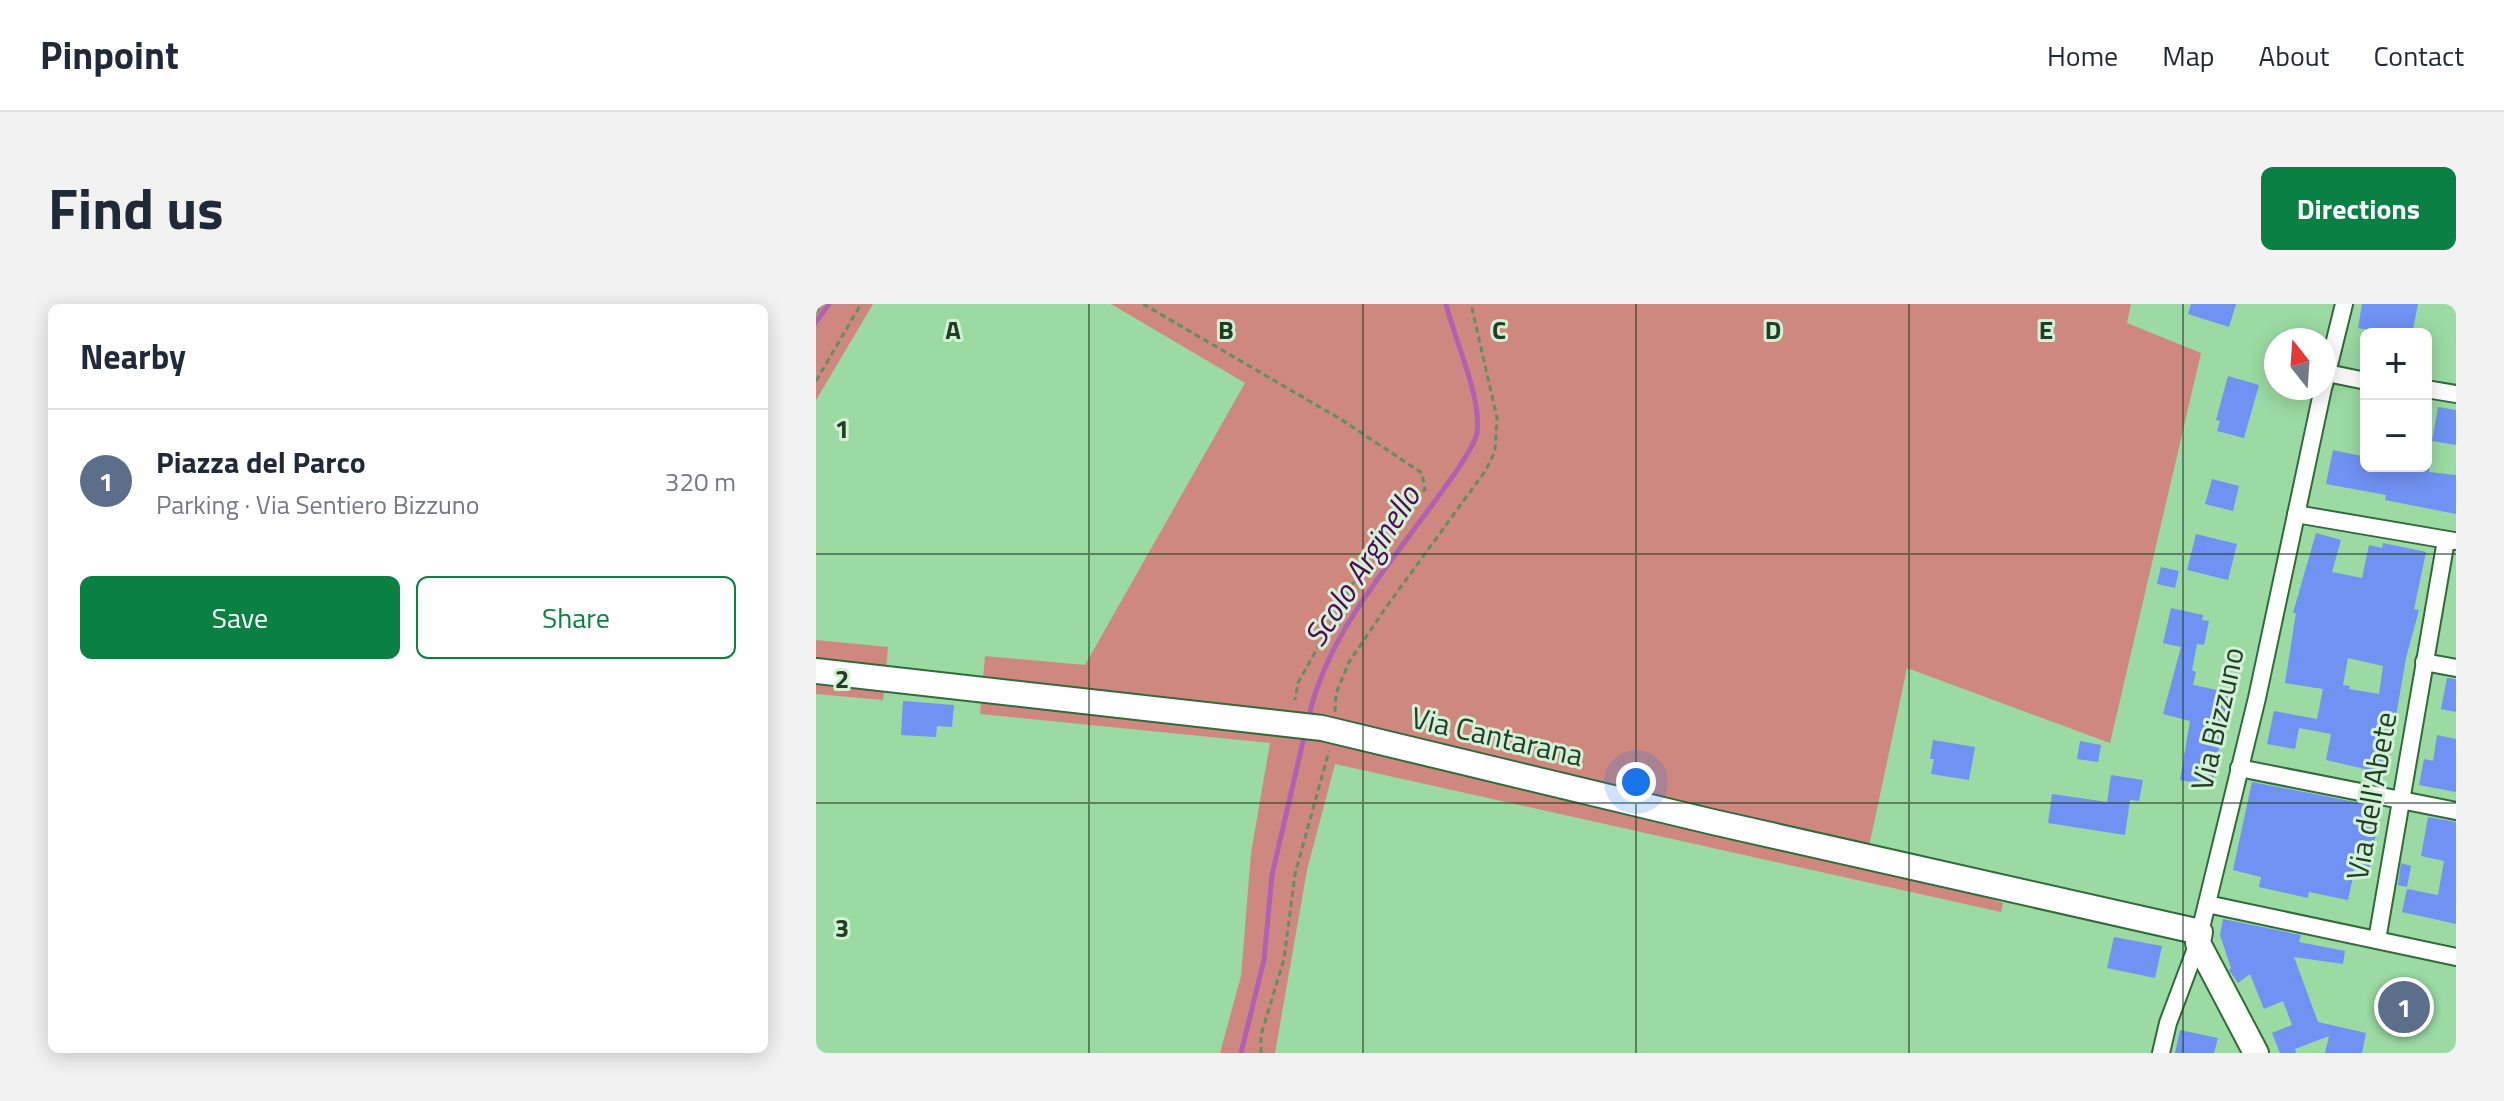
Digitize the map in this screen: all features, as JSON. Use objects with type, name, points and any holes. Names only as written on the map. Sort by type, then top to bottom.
[{"type":"street","name":"Via Bizzuno","points":[[2336,337],[2344,304]]},
{"type":"street","points":[[2336,382],[2360,381]]},
{"type":"street","points":[[2432,390],[2456,394]]},
{"type":"street","name":"Via Bizzuno","points":[[2161,1053],[2168,1023],[2199,937],[2257,698],[2321,400]]},
{"type":"street","points":[[2296,514],[2451,541]]},
{"type":"street","name":"Via dell'Abete","points":[[2377,940],[2424,662],[2451,541]]},
{"type":"street","points":[[2424,662],[2456,668]]},
{"type":"street","name":"Via Cantarana","points":[[816,671],[1310,721],[1713,822],[2199,937]]},
{"type":"street","points":[[2239,768],[2456,811]]},
{"type":"street","points":[[2207,904],[2456,957]]},
{"type":"street","points":[[2199,937],[2256,1053]]},
{"type":"path","points":[[816,313],[822,304]]},
{"type":"path","points":[[816,381],[861,304]]},
{"type":"path","points":[[1143,304],[1342,420],[1422,473],[1425,489],[1372,549],[1298,683],[1310,721],[1295,874],[1284,959],[1261,1035],[1261,1053]]},
{"type":"path","points":[[1310,721],[1336,694],[1349,662],[1486,470],[1495,451],[1497,418],[1471,304]]},
{"type":"shaded area","points":[[816,304],[873,304],[816,400]]},
{"type":"shaded area","points":[[1111,304],[2131,304],[2127,323],[2201,353],[2110,743],[1907,668],[1867,856],[2003,903],[2001,912],[1335,764],[1307,870],[1275,1053],[1220,1053],[1241,976],[1251,853],[1270,743],[980,714],[985,656],[1085,665],[1245,383]]},
{"type":"shaded area","points":[[816,640],[888,647],[883,700],[816,694]]},
{"type":"building","points":[[2191,304],[2236,304],[2229,327],[2188,314]]},
{"type":"building","points":[[2362,304],[2418,304],[2413,328],[2358,328]]},
{"type":"building","points":[[2228,376],[2259,385],[2244,438],[2217,431],[2220,421],[2216,420]]},
{"type":"building","points":[[2438,407],[2456,410],[2456,445],[2432,441]]},
{"type":"building","points":[[2333,450],[2360,456],[2360,472],[2456,475],[2456,514],[2385,500],[2386,495],[2326,484]]},
{"type":"building","points":[[2212,479],[2239,486],[2233,511],[2205,504]]},
{"type":"building","points":[[2316,533],[2341,540],[2332,572],[2362,578],[2369,545],[2382,548],[2383,543],[2426,552],[2414,609],[2419,610],[2406,658],[2386,774],[2326,760],[2331,734],[2299,728],[2295,749],[2267,744],[2274,711],[2317,719],[2323,689],[2285,683],[2296,613],[2293,613]],"holes":[[[2348,658],[2383,666],[2379,694],[2349,689],[2350,686],[2343,685]]]},
{"type":"building","points":[[2196,534],[2237,544],[2228,580],[2187,570]]},
{"type":"building","points":[[2161,567],[2179,571],[2175,588],[2157,584]]},
{"type":"building","points":[[2171,608],[2203,615],[2202,620],[2209,621],[2204,645],[2197,644],[2192,670],[2196,672],[2193,685],[2232,693],[2212,786],[2180,780],[2190,721],[2163,714],[2181,647],[2163,643]]},
{"type":"building","points":[[2447,678],[2456,679],[2456,712],[2441,709]]},
{"type":"building","points":[[903,701],[954,705],[952,727],[937,726],[936,737],[901,735]]},
{"type":"building","points":[[2437,735],[2456,739],[2456,792],[2419,785],[2424,759],[2433,761]]},
{"type":"building","points":[[1933,740],[1975,747],[1969,780],[1931,774]]},
{"type":"building","points":[[2080,741],[2101,745],[2098,762],[2077,759]]},
{"type":"building","points":[[2111,775],[2143,780],[2139,801],[2130,800],[2125,835],[2048,823],[2052,794],[2107,802]]},
{"type":"building","points":[[2252,782],[2381,807],[2369,870],[2355,867],[2348,900],[2309,892],[2308,898],[2259,887],[2261,877],[2233,870]]},
{"type":"building","points":[[2428,817],[2456,822],[2456,924],[2402,912],[2407,889],[2438,895],[2444,861],[2421,856]]},
{"type":"building","points":[[2401,863],[2411,866],[2407,887],[2398,885]]},
{"type":"building","points":[[2223,919],[2301,935],[2299,942],[2345,951],[2343,964],[2294,957],[2318,1022],[2366,1033],[2362,1053],[2325,1053],[2329,1036],[2295,1049],[2296,1053],[2280,1053],[2272,1033],[2292,1025],[2283,1001],[2264,1009],[2250,974],[2238,983],[2229,970],[2231,968],[2220,935]]},
{"type":"building","points":[[2114,937],[2162,946],[2155,978],[2107,968]]},
{"type":"building","points":[[2180,1030],[2218,1038],[2214,1053],[2175,1053]]},
{"type":"waterway","points":[[816,322],[829,304]]},
{"type":"waterway","name":"Scolo Arginello","points":[[1308,720],[1316,690],[1342,633],[1376,581],[1458,470],[1475,440],[1476,403],[1446,304]]},
{"type":"waterway","name":"Scolo Arginello","points":[[1241,1053],[1264,960],[1272,875],[1305,733]]},
{"type":"place","name":"Piazza del Parco","points":[[2404,1007]]}]
